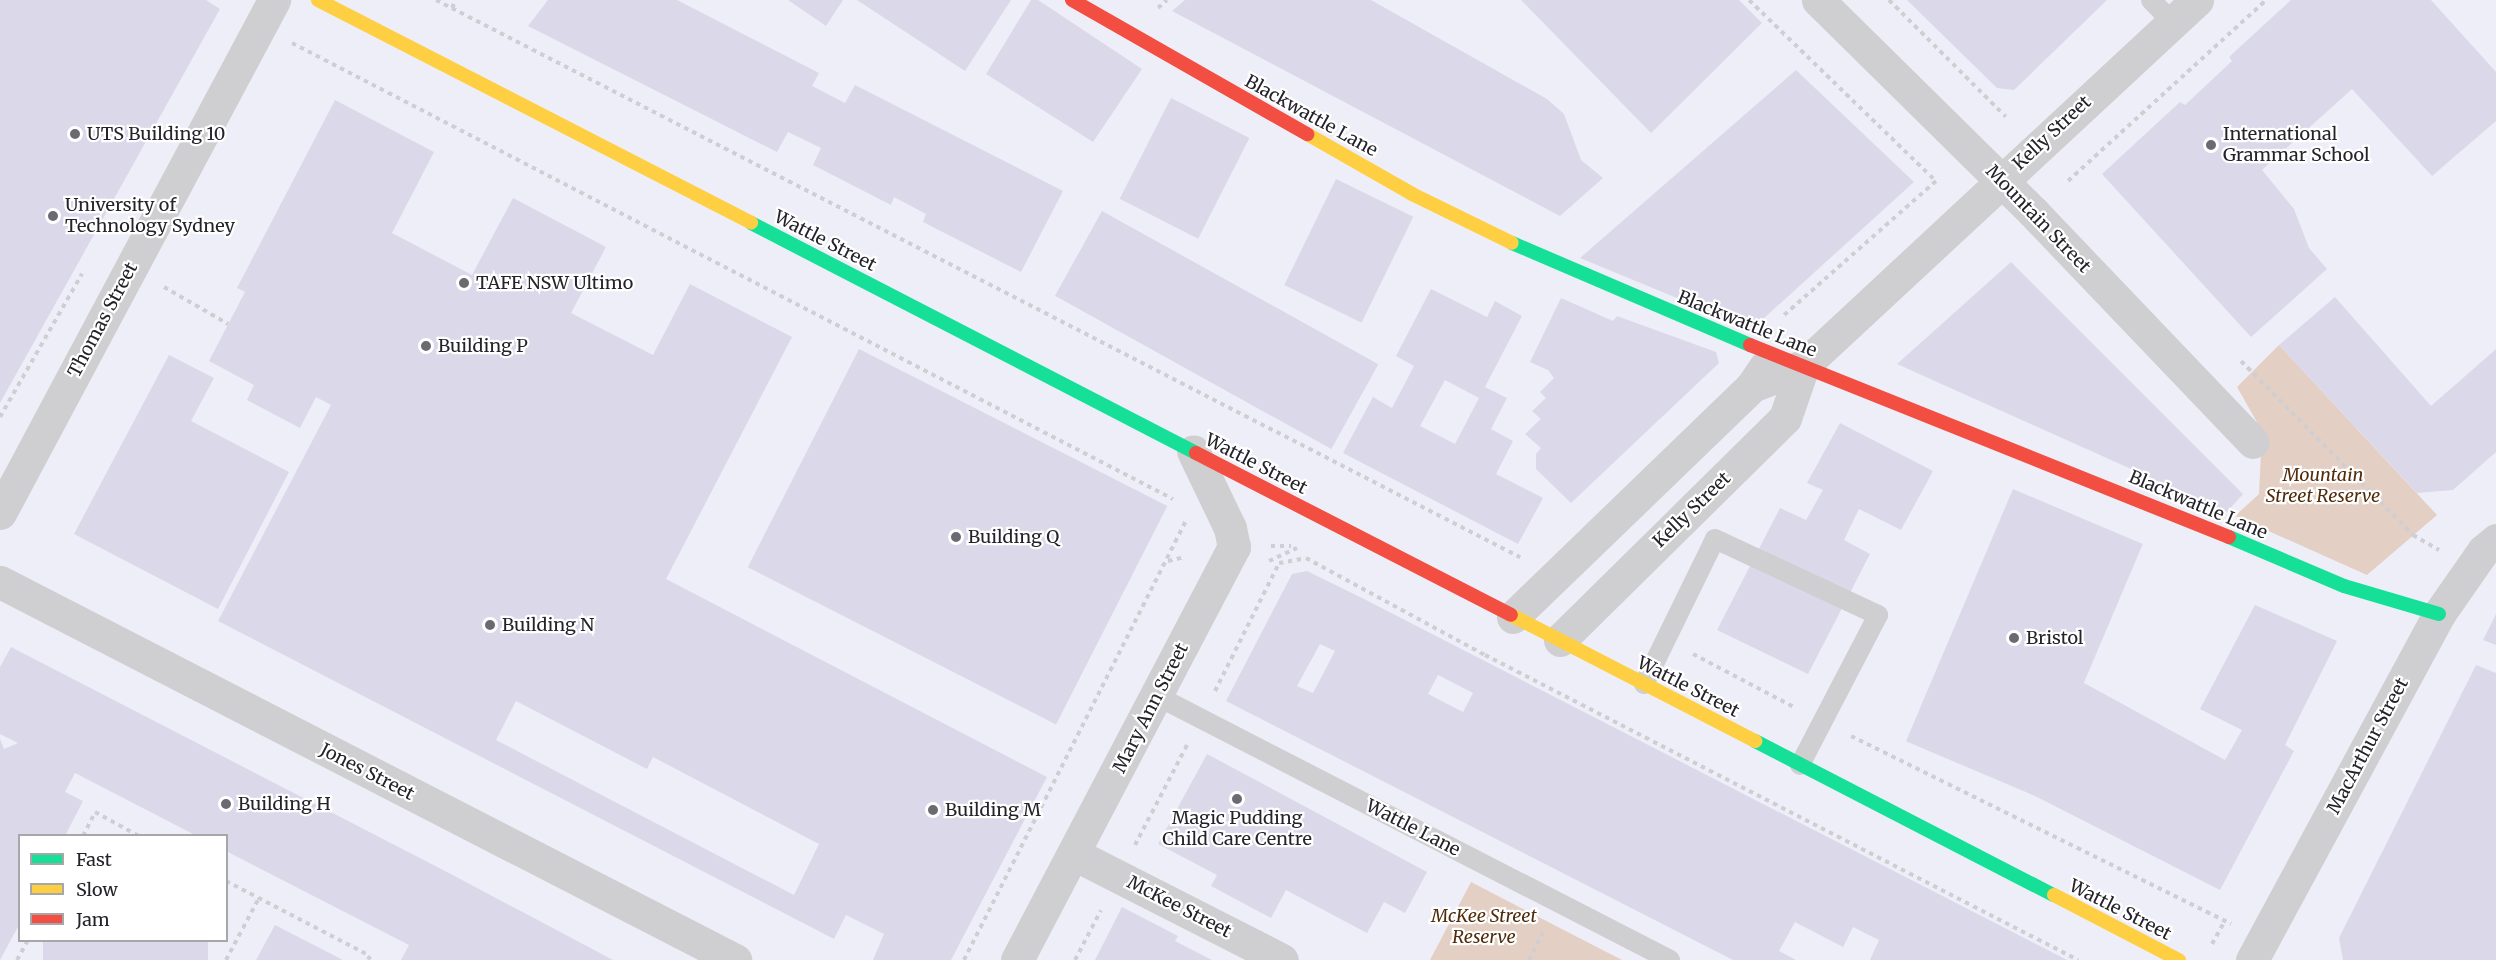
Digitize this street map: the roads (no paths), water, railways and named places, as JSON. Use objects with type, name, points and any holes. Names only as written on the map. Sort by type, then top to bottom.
[{"type":"main road","name":"Wattle Street","points":[[318,0],[2179,960]]},
{"type":"main road","name":"Blackwattle Lane","points":[[1085,3],[1412,194],[1536,255],[1789,360],[2171,512],[2344,586],[2439,614]]},
{"type":"street","name":"Thomas Street","points":[[0,513],[274,0]]},
{"type":"street","name":"Mountain Street","points":[[1818,0],[2001,181],[2253,442]]},
{"type":"street","name":"Kelly Street","points":[[1513,617],[1752,386],[1789,360],[2001,181],[2161,11],[2197,0]]},
{"type":"street","name":"Kelly Street","points":[[1560,640],[1785,418],[1789,360]]},
{"type":"street","name":"Mary Ann Street","points":[[1017,960],[1076,855],[1234,547],[1230,528],[1192,451]]},
{"type":"street","name":"MacArthur Street","points":[[2252,960],[2439,614],[2483,551],[2496,540]]},
{"type":"street","name":"Jones Street","points":[[0,582],[735,960]]},
{"type":"street","name":"McKee Street","points":[[1076,855],[1282,960]]},
{"type":"lane","points":[[1644,684],[1715,539],[1878,615],[1800,765]]},
{"type":"lane","name":"Wattle Lane","points":[[1157,696],[1670,960]]},
{"type":"place","name":"UTS Building 10","points":[[75,134]]},
{"type":"place","name":"International Grammar School","points":[[2211,145]]},
{"type":"place","name":"University of Technology Sydney","points":[[53,216]]},
{"type":"place","name":"TAFE NSW Ultimo","points":[[464,283]]},
{"type":"place","name":"Building P","points":[[426,346]]},
{"type":"place","name":"Building Q","points":[[956,537]]},
{"type":"place","name":"Building N","points":[[490,625]]},
{"type":"place","name":"Bristol","points":[[2014,638]]},
{"type":"place","name":"Magic Pudding Child Care Centre","points":[[1237,799]]},
{"type":"place","name":"Building H","points":[[226,804]]},
{"type":"place","name":"Building M","points":[[933,810]]},
{"type":"park label","name":"Mountain Street Reserve","points":[[2323,486]]},
{"type":"park label","name":"McKee Street Reserve","points":[[1484,927]]}]
